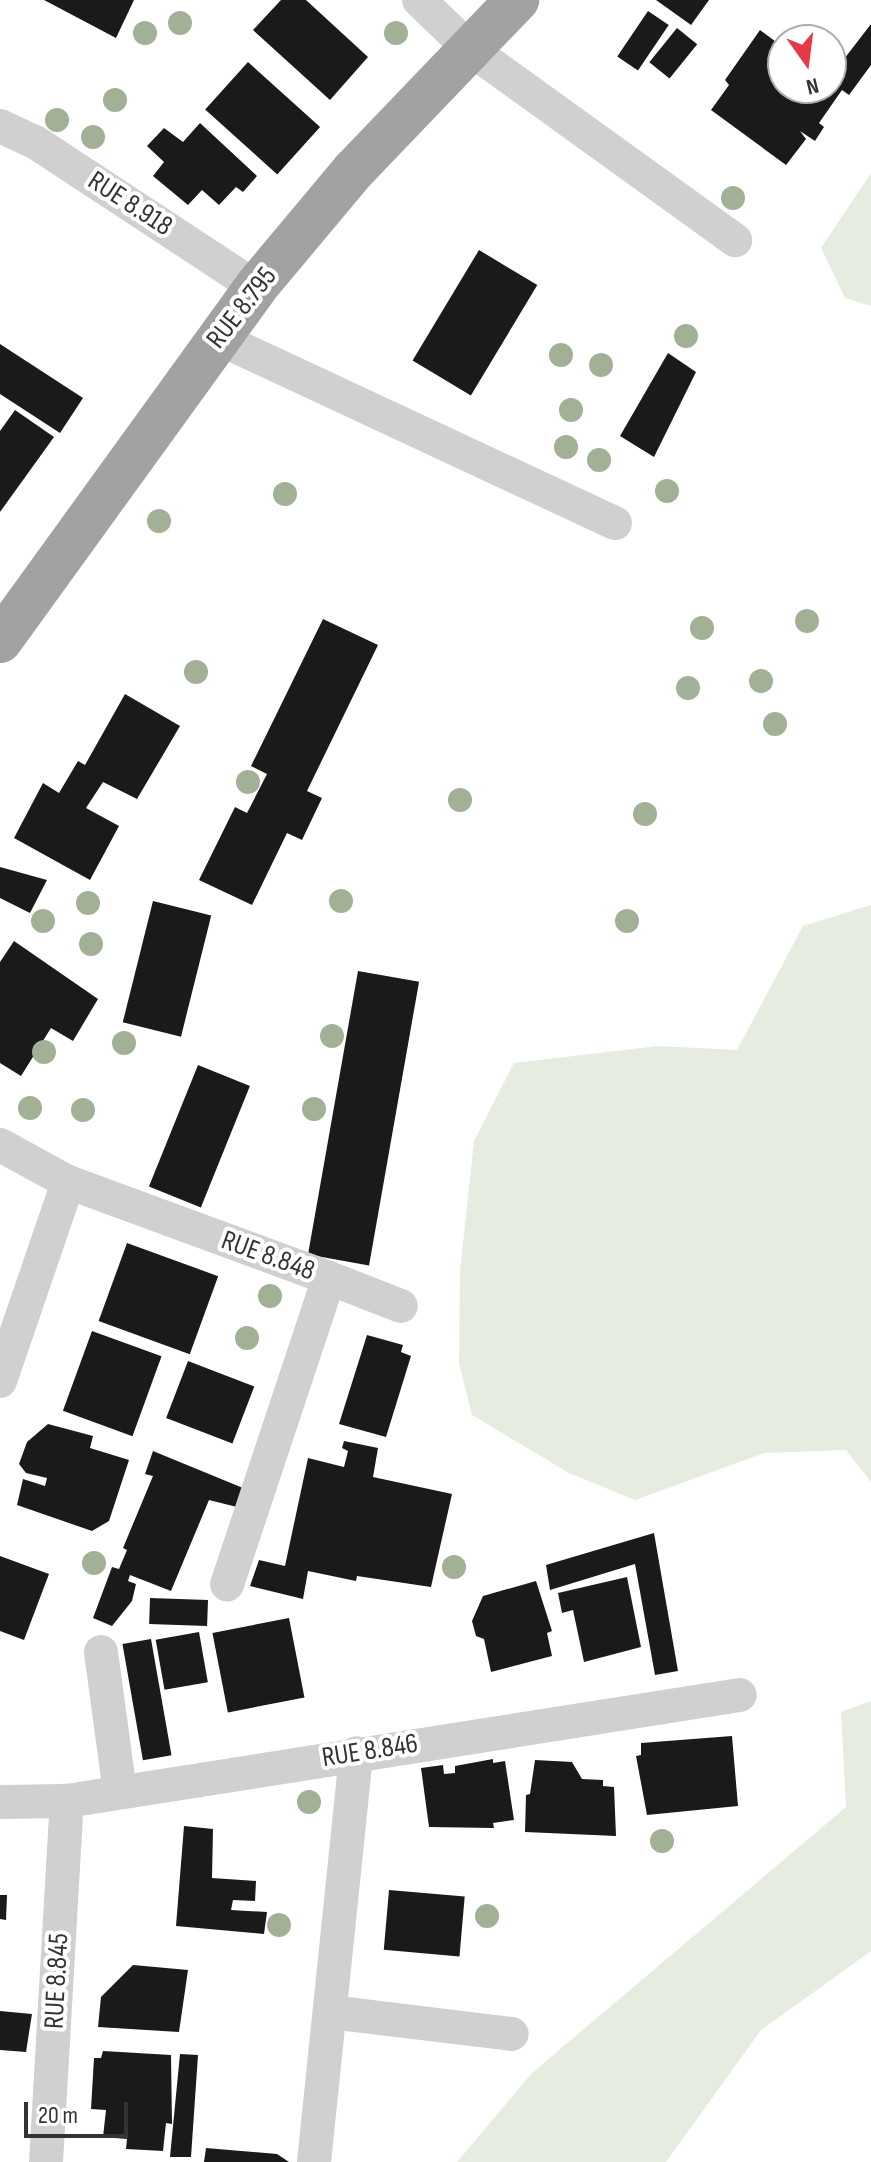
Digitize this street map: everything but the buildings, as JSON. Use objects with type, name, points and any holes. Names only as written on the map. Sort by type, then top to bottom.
[{"type":"highway","name":"RUE 8.795","points":[[0,641],[256,287],[354,170],[517,0]]},
{"type":"street","points":[[419,0],[470,49],[735,240]]},
{"type":"street","name":"RUE 8.918","points":[[0,126],[35,142],[256,287]]},
{"type":"street","points":[[218,338],[615,523]]},
{"type":"street","name":"RUE 8.848","points":[[0,1145],[68,1182],[329,1278],[227,1584]]},
{"type":"street","points":[[0,1381],[68,1182]]},
{"type":"street","points":[[329,1278],[401,1306]]},
{"type":"street","points":[[101,1652],[120,1792]]},
{"type":"street","name":"RUE 8.846","points":[[0,1802],[67,1801],[356,1753],[740,1695]]},
{"type":"street","points":[[314,2162],[356,1753]]},
{"type":"street","name":"RUE 8.845","points":[[46,2162],[67,1801]]},
{"type":"street","points":[[330,2012],[512,2034]]},
{"type":"shaded area","points":[[871,173],[871,306],[845,298],[821,248]]},
{"type":"shaded area","points":[[871,905],[871,1482],[846,1450],[764,1453],[635,1500],[569,1473],[472,1415],[459,1363],[460,1272],[474,1141],[514,1063],[658,1046],[737,1050],[803,926]]},
{"type":"shaded area","points":[[871,1701],[871,1951],[761,2030],[666,2162],[457,2162],[532,2073],[846,1807],[841,1712]]}]
